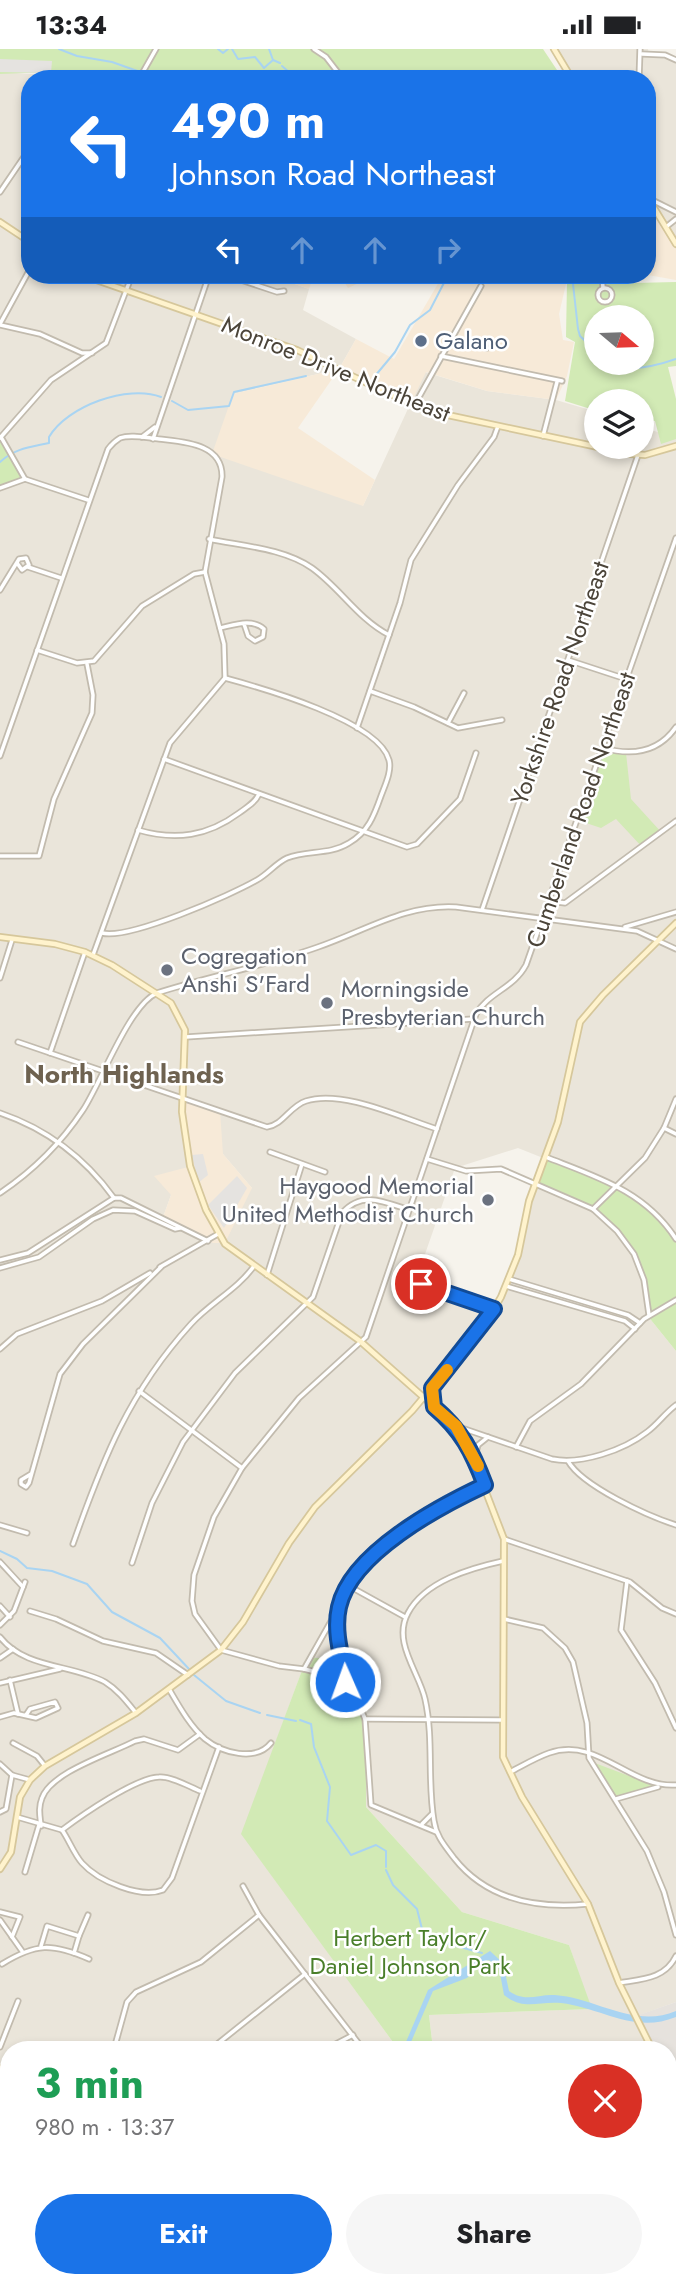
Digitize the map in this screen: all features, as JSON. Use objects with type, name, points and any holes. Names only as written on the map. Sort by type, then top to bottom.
[{"type":"street","points":[[314,49],[334,70]]},
{"type":"street","points":[[554,49],[567,70]]},
{"type":"street","points":[[144,70],[155,51]]},
{"type":"street","points":[[640,70],[641,51],[665,55],[676,60]]},
{"type":"street","points":[[0,193],[21,162]]},
{"type":"street","points":[[656,202],[676,212]]},
{"type":"street","points":[[660,218],[670,210]]},
{"type":"street","points":[[656,211],[676,244]]},
{"type":"street","points":[[666,227],[676,219]]},
{"type":"street","points":[[0,222],[21,236]]},
{"type":"street","points":[[22,284],[0,325],[40,334],[82,353],[94,352]]},
{"type":"street","name":"Monroe Drive Northeast","points":[[107,284],[306,354],[414,406],[584,444]]},
{"type":"street","points":[[25,479],[1,438],[51,380],[109,339],[129,284]]},
{"type":"street","points":[[152,439],[206,284]]},
{"type":"street","points":[[253,284],[277,292],[284,291]]},
{"type":"street","points":[[414,406],[481,286]]},
{"type":"street","points":[[450,340],[487,348]]},
{"type":"street","points":[[441,356],[559,381],[543,436]]},
{"type":"street","points":[[140,437],[157,426]]},
{"type":"street","points":[[157,426],[160,436],[167,440]]},
{"type":"street","points":[[357,728],[417,549],[494,437],[498,426]]},
{"type":"street","points":[[0,756],[108,449],[119,439],[140,437],[200,446],[214,454],[220,464],[222,477],[205,572],[227,665],[225,678],[179,729],[164,759],[93,955]]},
{"type":"street","name":"Monroe Drive Northeast","points":[[654,451],[676,446]]},
{"type":"street","name":"Yorkshire Road Northeast","points":[[482,911],[637,459]]},
{"type":"street","points":[[0,488],[25,479],[88,500]]},
{"type":"street","points":[[209,539],[268,551],[307,565],[364,618],[389,635]]},
{"type":"street","name":"Cumberland Road Northeast","points":[[221,1650],[195,1614],[192,1589],[214,1517],[242,1468],[299,1398],[368,1332],[474,1020],[484,1003],[511,986],[522,974],[676,541]]},
{"type":"street","points":[[0,590],[19,559],[26,558],[28,567]]},
{"type":"street","points":[[17,563],[22,570],[28,567],[61,578]]},
{"type":"street","points":[[37,650],[87,664],[101,657],[142,605],[194,574],[205,572]]},
{"type":"street","points":[[220,628],[244,624],[261,626],[262,637],[255,641],[251,639],[244,624]]},
{"type":"street","points":[[568,660],[626,680]]},
{"type":"street","points":[[0,856],[39,856],[54,799],[92,713],[93,695],[87,664]]},
{"type":"street","points":[[101,933],[114,934],[163,921],[254,882],[287,858],[339,848],[364,832],[381,796],[390,764],[378,743],[357,728],[275,693],[225,678]]},
{"type":"street","points":[[370,691],[458,728],[502,720]]},
{"type":"street","points":[[447,723],[464,692]]},
{"type":"street","points":[[603,748],[626,753],[647,750],[666,739],[676,727]]},
{"type":"street","points":[[164,759],[403,847],[417,844],[463,795],[477,753]]},
{"type":"street","points":[[138,830],[173,837],[203,833],[229,820],[254,802],[259,794]]},
{"type":"street","points":[[549,901],[565,903],[676,821]]},
{"type":"street","points":[[0,1193],[35,1167],[59,1142],[85,1108],[133,1019],[149,997],[157,993],[317,948],[409,911],[442,906],[642,932],[676,949]]},
{"type":"street","points":[[613,928],[641,925],[676,912]]},
{"type":"street","points":[[0,1869],[11,1852],[20,1797],[30,1780],[45,1766],[136,1713],[221,1650],[243,1622],[289,1543],[315,1507],[423,1398],[494,1309],[518,1255],[526,1213],[558,1122],[580,1023],[676,923]]},
{"type":"street","points":[[0,937],[55,944],[93,955],[157,993],[179,1013],[186,1037],[183,1099],[190,1166],[218,1234],[230,1249],[360,1341],[456,1426],[475,1457],[504,1539],[501,1720],[503,1757],[588,1904],[619,1983],[649,2041]]},
{"type":"street","points":[[0,978],[12,940]]},
{"type":"street","points":[[50,1053],[85,952]]},
{"type":"street","points":[[186,1037],[474,1020]]},
{"type":"street","points":[[18,1042],[267,1127],[274,1126],[299,1104],[322,1098],[367,1106],[437,1129]]},
{"type":"street","points":[[593,1209],[645,1158],[664,1128],[676,1099]]},
{"type":"street","points":[[0,1113],[59,1142],[90,1168],[114,1198],[134,1204],[209,1241]]},
{"type":"street","points":[[664,1128],[676,1134]]},
{"type":"street","points":[[270,1152],[325,1171]]},
{"type":"street","points":[[546,1157],[617,1185],[651,1209],[676,1239]]},
{"type":"street","points":[[427,1159],[466,1171],[500,1169],[593,1209],[617,1231],[634,1254],[644,1280],[649,1315]]},
{"type":"street","points":[[267,1275],[302,1164]]},
{"type":"street","points":[[0,1260],[13,1259],[38,1248],[114,1198]]},
{"type":"street","points":[[132,1563],[157,1493],[191,1430],[235,1373],[313,1297],[339,1219],[347,1207],[358,1201],[371,1199],[410,1210]]},
{"type":"street","points":[[132,1210],[134,1204]]},
{"type":"street","points":[[102,1206],[105,1212]]},
{"type":"street","points":[[0,1268],[42,1255],[105,1212],[132,1210],[175,1229],[180,1228]]},
{"type":"street","points":[[0,1349],[21,1332],[96,1304],[218,1234]]},
{"type":"street","points":[[38,1248],[42,1255]]},
{"type":"street","points":[[73,1545],[96,1479],[122,1417],[192,1322],[254,1266]]},
{"type":"street","points":[[31,1474],[41,1448],[53,1388],[64,1367],[83,1344],[161,1267]]},
{"type":"street","points":[[509,1279],[628,1315],[640,1323]]},
{"type":"street","points":[[421,1284],[494,1309]]},
{"type":"street","points":[[506,1286],[625,1321],[635,1329]]},
{"type":"street","points":[[569,1305],[571,1298]]},
{"type":"street","points":[[516,1447],[530,1421],[581,1384],[649,1315],[676,1300]]},
{"type":"street","points":[[432,1388],[434,1407]]},
{"type":"street","points":[[139,1391],[242,1468]]},
{"type":"street","points":[[456,1426],[516,1447],[568,1461],[597,1455],[635,1440],[676,1405]]},
{"type":"street","points":[[475,1457],[478,1445],[488,1437]]},
{"type":"street","points":[[568,1461],[576,1472],[626,1504],[676,1525]]},
{"type":"street","points":[[304,1669],[349,1586],[366,1564],[402,1533],[433,1512],[485,1485]]},
{"type":"street","points":[[0,1525],[27,1533]]},
{"type":"street","points":[[504,1539],[627,1581],[638,1586],[662,1608],[676,1614]]},
{"type":"street","points":[[436,1832],[428,1718],[420,1683],[404,1644],[406,1617],[428,1592],[463,1571],[505,1560]]},
{"type":"street","points":[[0,1562],[23,1587]]},
{"type":"street","points":[[0,1625],[10,1617],[25,1581]]},
{"type":"street","points":[[627,1581],[620,1616],[621,1630],[655,1683],[676,1728]]},
{"type":"street","points":[[349,1586],[406,1617]]},
{"type":"street","points":[[0,1606],[10,1617]]},
{"type":"street","points":[[339,1607],[340,1657],[365,1720],[371,1805],[387,1814],[422,1824],[436,1832],[468,1876],[478,1883],[537,1906],[588,1904]]},
{"type":"street","points":[[30,1611],[56,1619],[103,1641],[156,1653],[188,1675]]},
{"type":"street","points":[[504,1619],[543,1628],[565,1648],[579,1683],[589,1758],[647,1851],[664,1892],[676,1935]]},
{"type":"street","points":[[0,1637],[13,1649],[62,1669],[107,1683],[136,1713]]},
{"type":"street","points":[[0,1658],[13,1649]]},
{"type":"street","points":[[221,1650],[279,1666],[340,1678],[353,1691]]},
{"type":"street","points":[[0,1683],[62,1669]]},
{"type":"street","points":[[10,1680],[18,1714]]},
{"type":"street","points":[[169,1689],[200,1734],[219,1747],[247,1755],[263,1751],[271,1743]]},
{"type":"street","points":[[0,1717],[18,1714],[36,1718],[58,1707],[55,1702],[30,1709],[26,1715]]},
{"type":"street","points":[[365,1720],[501,1720]]},
{"type":"street","points":[[24,1872],[40,1826],[39,1808],[42,1795],[64,1774],[135,1741],[144,1739],[178,1750],[200,1734]]},
{"type":"street","points":[[13,1743],[37,1756],[45,1766]]},
{"type":"street","points":[[62,1830],[81,1863],[99,1877],[146,1894],[163,1891],[172,1878],[219,1747]]},
{"type":"street","points":[[510,1772],[549,1753],[589,1751],[645,1782],[660,1786]]},
{"type":"street","points":[[0,1764],[12,1775],[30,1780]]},
{"type":"street","points":[[0,1812],[6,1809],[12,1775]]},
{"type":"street","points":[[15,1817],[62,1830],[87,1811],[143,1781],[157,1777],[201,1791]]},
{"type":"street","points":[[616,1800],[660,1786],[676,1784]]},
{"type":"street","points":[[422,1824],[430,1819],[433,1812]]},
{"type":"street","points":[[243,1886],[259,1915],[357,2041]]},
{"type":"street","points":[[0,1912],[20,1917],[12,1937]]},
{"type":"street","points":[[74,1952],[88,1915]]},
{"type":"street","points":[[116,2041],[127,2002],[136,1992],[201,1962],[259,1915]]},
{"type":"street","points":[[0,1920],[22,1951]]},
{"type":"street","points":[[41,1946],[47,1926],[79,1936]]},
{"type":"street","points":[[2,1964],[22,1951],[41,1946],[74,1952],[89,1959]]},
{"type":"street","points":[[619,1983],[663,1973],[676,1956]]},
{"type":"street","points":[[221,2041],[305,1974]]},
{"type":"street","points":[[2,2041],[18,2001]]},
{"type":"street","points":[[341,2041],[353,2035]]},
{"type":"shaded area","points":[[553,49],[648,49],[649,55],[676,61],[676,238],[656,209],[656,70],[567,70]]},
{"type":"shaded area","points":[[0,59],[52,61],[51,70],[0,72]]},
{"type":"shaded area","points":[[0,72],[21,73],[21,284],[295,284],[309,289],[303,310],[356,339],[339,369],[233,394],[363,506],[425,372],[487,391],[556,400],[584,408],[584,459],[654,459],[654,431],[676,438],[676,1242],[657,1213],[636,1195],[518,1148],[455,1168],[416,1280],[493,1308],[517,1258],[519,1238],[535,1185],[591,1206],[620,1232],[636,1258],[646,1286],[647,1315],[676,1351],[676,2002],[637,2016],[648,2041],[432,2041],[429,2015],[591,2009],[569,1945],[462,1912],[366,1807],[366,1716],[353,1698],[348,1674],[320,1659],[307,1657],[242,1834],[392,2041],[0,2041],[0,486],[23,478],[0,437]],"holes":[[[223,1154],[252,1188],[162,1220],[171,1195],[188,1167]]]},
{"type":"shaded area","points":[[656,209],[676,238],[676,280],[656,276]]},
{"type":"shaded area","points":[[295,284],[311,284],[309,289]]},
{"type":"shaded area","points":[[438,284],[566,284],[559,314],[563,340],[574,342],[567,376],[556,400],[487,391],[426,372],[411,403],[339,369],[356,339],[394,359]]},
{"type":"shaded area","points":[[339,369],[298,428],[375,480],[363,506],[212,454],[233,394]]},
{"type":"shaded area","points":[[184,1098],[220,1111],[223,1154],[252,1188],[225,1243],[213,1243],[162,1220],[171,1195],[154,1176],[188,1167]]},
{"type":"shaded area","points":[[203,1154],[208,1175],[198,1183],[192,1155]]},
{"type":"shaded area","points":[[237,1176],[247,1188],[224,1228],[208,1205]]},
{"type":"shaded area","points":[[676,2002],[676,2041],[647,2041],[636,2016]]},
{"type":"green space","points":[[0,49],[543,49],[557,70],[21,70],[21,73],[0,74]]},
{"type":"green space","points":[[676,282],[676,366],[668,367],[676,399],[676,439],[661,444],[654,421],[654,389],[584,389],[584,407],[565,401],[575,342],[566,337],[567,284]]},
{"type":"green space","points":[[0,437],[24,478],[0,486]]},
{"type":"green space","points":[[603,748],[626,753],[631,799],[662,833],[643,848],[616,819],[601,828],[577,820]]},
{"type":"green space","points":[[545,1158],[636,1195],[657,1213],[676,1242],[676,1351],[647,1315],[646,1286],[636,1258],[620,1232],[591,1206],[535,1185]]},
{"type":"green space","name":"Herbert Taylor/ Daniel Johnson Park","points":[[307,1657],[339,1660],[348,1674],[353,1698],[366,1716],[366,1807],[462,1912],[569,1945],[592,2009],[429,2015],[432,2041],[392,2041],[241,1834]]},
{"type":"green space","points":[[592,1762],[656,1786],[614,1798]]},
{"type":"water","points":[[490,1951],[503,1963],[509,1991],[515,1995],[570,1997],[646,2017],[676,2011],[676,2017],[646,2023],[561,2003],[518,2003],[504,1995],[499,1968],[489,1960],[482,1962],[467,1978],[433,1991],[411,2041],[406,2041],[428,1990]]},
{"type":"waterway","points":[[59,49],[135,70]]},
{"type":"waterway","points":[[218,49],[223,53],[228,49]]},
{"type":"waterway","points":[[232,49],[238,59],[255,57],[264,68],[273,60]]},
{"type":"waterway","points":[[269,49],[273,60],[280,63]]},
{"type":"waterway","points":[[282,66],[287,70]]},
{"type":"waterway","points":[[375,376],[395,352],[410,325],[430,310],[443,284]]},
{"type":"waterway","points":[[573,284],[578,329],[584,340]]},
{"type":"waterway","points":[[654,365],[676,359]]},
{"type":"waterway","points":[[172,401],[188,410],[229,406],[234,392],[306,376]]},
{"type":"waterway","points":[[0,462],[17,451],[49,443],[49,437],[58,426],[84,407],[132,393],[161,397]]},
{"type":"waterway","points":[[0,1551],[17,1559],[27,1568],[52,1571],[87,1584],[112,1612],[160,1638],[189,1669]]},
{"type":"waterway","points":[[194,1675],[226,1701],[260,1713]]},
{"type":"waterway","points":[[267,1715],[296,1721]]},
{"type":"waterway","points":[[300,1720],[311,1724],[314,1747],[330,1787],[327,1821],[351,1855],[376,1845],[386,1851],[386,1867]]},
{"type":"waterway","points":[[386,1870],[393,1885],[417,1909],[423,1933],[431,1939],[482,1953]]},
{"type":"slow traffic","points":[[447,1370],[432,1388],[434,1407],[456,1426],[478,1466]]},
{"type":"place","name":"Galano","points":[[421,341]]},
{"type":"place","name":"Cogregation Anshi S'Fard","points":[[167,970]]},
{"type":"place","name":"Morningside Presbyterian Church","points":[[327,1003]]},
{"type":"place","name":"Haygood Memorial United Methodist Church","points":[[488,1200]]},
{"type":"district","name":"North Highlands","points":[[124,1074]]},
{"type":"route","points":[[345,1682],[353,1691],[340,1657],[339,1607],[357,1573],[402,1533],[433,1512],[485,1485],[475,1457],[456,1426],[434,1407],[432,1388],[477,1335],[494,1309],[421,1284]]}]
